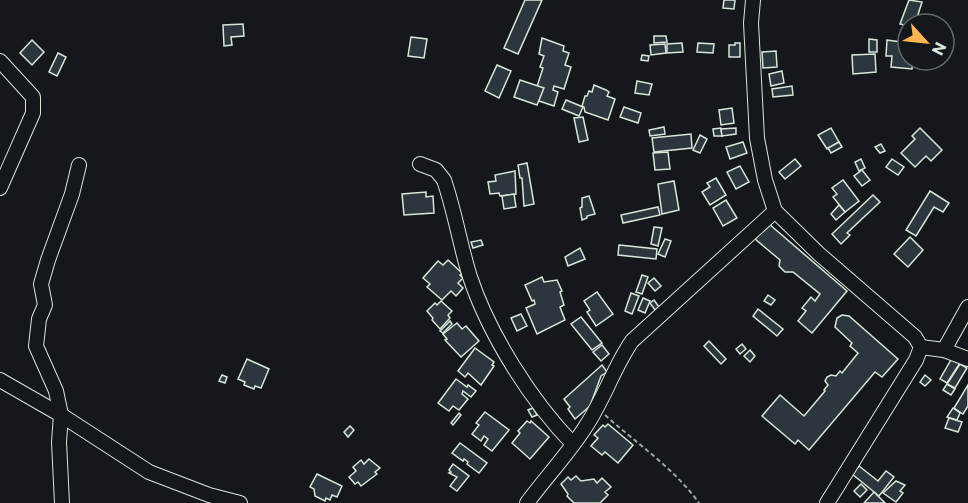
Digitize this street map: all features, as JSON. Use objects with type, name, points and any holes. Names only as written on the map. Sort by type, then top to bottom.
[{"type":"street","points":[[753,0],[751,23],[757,138],[765,180],[775,211],[819,254],[915,337],[921,347]]},
{"type":"street","points":[[0,61],[33,97],[33,113],[0,188]]},
{"type":"street","points":[[420,164],[436,170],[444,180],[470,278],[500,343],[545,414],[573,444]]},
{"type":"street","points":[[62,503],[59,442],[61,415],[56,390],[36,346],[39,319],[45,304],[42,284],[48,260],[72,194],[79,165]]},
{"type":"street","points":[[527,503],[599,406],[623,354],[640,332],[775,211]]},
{"type":"street","points":[[944,350],[968,307]]},
{"type":"street","points":[[921,347],[944,350],[968,359]]},
{"type":"street","points":[[827,503],[916,360],[921,347]]},
{"type":"street","points":[[0,380],[61,415],[149,472],[209,495],[240,503]]},
{"type":"path","points":[[599,406],[611,421],[687,486],[699,503]]},
{"type":"building","points":[[525,0],[542,0],[518,54],[504,48]]},
{"type":"building","points":[[724,0],[735,0],[734,9],[723,8]]},
{"type":"building","points":[[909,0],[922,2],[919,12],[904,12]]},
{"type":"building","points":[[243,24],[244,36],[231,37],[232,45],[224,46],[223,25]]},
{"type":"building","points":[[654,36],[666,36],[667,42],[654,43]]},
{"type":"building","points":[[411,37],[427,39],[424,58],[408,56]]},
{"type":"building","points":[[542,38],[564,46],[563,51],[569,53],[565,65],[571,67],[564,89],[554,86],[553,90],[558,92],[554,106],[533,99],[543,68],[540,67],[544,56],[539,54]]},
{"type":"building","points":[[869,39],[877,40],[877,52],[869,52]]},
{"type":"building","points":[[32,40],[44,52],[32,65],[20,53]]},
{"type":"building","points":[[887,40],[896,41],[896,67],[891,67],[892,56],[886,56]]},
{"type":"building","points":[[682,43],[683,52],[667,53],[667,44]]},
{"type":"building","points":[[698,43],[714,44],[713,53],[697,52]]},
{"type":"building","points":[[735,43],[740,43],[740,57],[729,57],[729,45],[735,45]]},
{"type":"building","points":[[665,44],[666,53],[651,55],[650,45]]},
{"type":"building","points":[[776,51],[777,67],[763,68],[762,52]]},
{"type":"building","points":[[58,53],[66,57],[57,76],[49,72]]},
{"type":"building","points":[[875,54],[876,72],[853,74],[852,55]]},
{"type":"building","points":[[642,55],[649,56],[648,61],[641,60]]},
{"type":"building","points":[[497,65],[511,71],[499,98],[485,91]]},
{"type":"building","points":[[782,71],[784,83],[771,86],[769,74]]},
{"type":"building","points":[[520,80],[544,88],[537,105],[514,97]]},
{"type":"building","points":[[637,81],[652,84],[649,95],[635,93]]},
{"type":"building","points":[[594,85],[609,92],[607,96],[615,99],[608,120],[585,112],[582,106],[585,96],[589,91],[592,92]]},
{"type":"building","points":[[792,86],[793,95],[773,97],[772,89]]},
{"type":"building","points":[[566,100],[583,107],[579,116],[562,109]]},
{"type":"building","points":[[624,107],[641,113],[638,123],[620,117]]},
{"type":"building","points":[[732,108],[734,123],[721,125],[719,110]]},
{"type":"building","points":[[583,117],[588,140],[579,142],[574,118]]},
{"type":"building","points":[[664,127],[665,134],[650,136],[649,130]]},
{"type":"building","points":[[721,128],[722,136],[714,136],[713,129]]},
{"type":"building","points":[[736,128],[736,134],[722,136],[721,129]]},
{"type":"building","points":[[831,128],[839,142],[827,149],[818,135]]},
{"type":"building","points":[[920,128],[942,150],[931,161],[926,156],[915,167],[901,153],[915,139],[912,136]]},
{"type":"building","points":[[691,134],[692,148],[654,152],[652,138]]},
{"type":"building","points":[[700,135],[707,139],[700,153],[693,150]]},
{"type":"building","points":[[743,142],[747,153],[730,159],[726,147]]},
{"type":"building","points":[[839,142],[842,147],[831,153],[828,148]]},
{"type":"building","points":[[881,144],[885,151],[880,153],[875,147]]},
{"type":"building","points":[[668,152],[670,169],[655,170],[653,153]]},
{"type":"building","points":[[795,159],[801,166],[785,179],[779,172]]},
{"type":"building","points":[[861,159],[865,168],[859,171],[855,162]]},
{"type":"building","points":[[892,159],[904,167],[898,175],[886,167]]},
{"type":"building","points":[[527,163],[534,204],[524,206],[522,178],[520,178],[518,165]]},
{"type":"building","points":[[740,166],[749,182],[736,189],[727,172]]},
{"type":"building","points":[[862,170],[870,180],[862,186],[854,176]]},
{"type":"building","points":[[515,171],[516,194],[500,196],[499,193],[490,194],[488,182],[496,181],[495,175]]},
{"type":"building","points":[[716,178],[726,195],[710,205],[702,192],[710,187],[707,183]]},
{"type":"building","points":[[843,180],[859,201],[845,212],[833,197],[837,194],[832,188]]},
{"type":"building","points":[[674,181],[679,210],[662,214],[658,184]]},
{"type":"building","points":[[930,191],[949,203],[943,212],[934,207],[916,236],[906,230]]},
{"type":"building","points":[[426,192],[426,197],[433,196],[434,213],[404,215],[402,194]]},
{"type":"building","points":[[514,194],[516,207],[504,209],[502,196]]},
{"type":"building","points":[[873,195],[880,202],[847,233],[850,235],[841,244],[832,234]]},
{"type":"building","points":[[589,196],[595,214],[582,220],[580,208],[582,198]]},
{"type":"building","points":[[726,200],[737,218],[723,226],[713,208]]},
{"type":"building","points":[[839,205],[845,212],[836,220],[831,214]]},
{"type":"building","points":[[658,207],[660,215],[623,223],[621,215]]},
{"type":"building","points":[[769,224],[847,291],[812,333],[798,321],[806,311],[802,308],[811,297],[815,301],[820,294],[793,272],[785,272],[779,266],[780,260],[755,239]]},
{"type":"building","points":[[654,227],[662,228],[658,246],[651,244]]},
{"type":"building","points":[[910,237],[923,250],[908,267],[894,254]]},
{"type":"building","points":[[665,239],[671,241],[665,257],[658,254]]},
{"type":"building","points":[[481,240],[483,245],[473,248],[471,242]]},
{"type":"building","points":[[619,245],[657,249],[656,259],[618,255]]},
{"type":"building","points":[[580,248],[585,259],[568,266],[565,257]]},
{"type":"building","points":[[448,260],[462,273],[460,275],[463,278],[458,283],[463,288],[456,296],[451,291],[442,300],[427,287],[430,284],[423,278],[438,261],[443,265]]},
{"type":"building","points":[[642,275],[648,277],[642,294],[636,292]]},
{"type":"building","points":[[542,277],[544,282],[557,280],[562,291],[560,292],[564,305],[560,307],[565,320],[537,334],[526,308],[535,304],[525,285]]},
{"type":"building","points":[[654,278],[661,286],[655,291],[648,283]]},
{"type":"building","points":[[597,292],[613,314],[596,326],[587,312],[590,310],[584,301]]},
{"type":"building","points":[[631,293],[639,296],[632,314],[625,311]]},
{"type":"building","points":[[768,295],[775,300],[771,305],[764,301]]},
{"type":"building","points":[[643,298],[650,301],[645,313],[638,310]]},
{"type":"building","points":[[654,300],[659,307],[655,310],[650,303]]},
{"type":"building","points":[[441,301],[452,311],[448,315],[450,318],[440,329],[427,311],[435,303],[437,305]]},
{"type":"building","points":[[758,309],[783,329],[777,336],[753,316]]},
{"type":"building","points":[[521,314],[527,326],[517,331],[511,318]]},
{"type":"building","points":[[842,315],[849,316],[898,359],[882,377],[875,372],[809,450],[798,440],[795,444],[762,416],[780,395],[804,416],[825,391],[828,385],[825,381],[827,377],[836,376],[840,371],[842,373],[858,353],[850,346],[852,343],[835,327],[837,318]]},
{"type":"building","points":[[581,317],[602,343],[592,350],[571,324]]},
{"type":"building","points":[[450,321],[452,324],[443,333],[440,331]]},
{"type":"building","points":[[457,323],[462,329],[466,326],[479,341],[461,357],[445,340],[447,339],[443,334]]},
{"type":"building","points":[[709,341],[726,359],[721,364],[704,346]]},
{"type":"building","points":[[742,344],[746,349],[740,354],[736,349]]},
{"type":"building","points":[[602,345],[609,354],[601,361],[593,352]]},
{"type":"building","points":[[475,348],[494,362],[492,365],[494,366],[481,385],[468,373],[465,377],[458,371]]},
{"type":"building","points":[[750,350],[755,356],[750,362],[744,356]]},
{"type":"building","points":[[952,358],[960,363],[947,383],[940,379]]},
{"type":"building","points":[[247,359],[269,369],[261,388],[255,386],[254,389],[244,385],[245,382],[238,379]]},
{"type":"building","points":[[960,364],[967,368],[955,388],[947,384]]},
{"type":"building","points":[[602,365],[607,372],[601,376],[590,406],[575,419],[564,399]]},
{"type":"building","points":[[222,375],[227,377],[225,383],[219,381]]},
{"type":"building","points":[[925,375],[931,380],[925,386],[920,382]]},
{"type":"building","points":[[456,379],[476,391],[471,397],[463,391],[462,394],[468,399],[459,410],[453,406],[449,411],[438,403]]},
{"type":"building","points":[[947,384],[955,389],[951,395],[943,390]]},
{"type":"building","points":[[968,385],[968,406],[963,414],[954,408]]},
{"type":"building","points":[[533,408],[537,415],[532,417],[528,410]]},
{"type":"building","points":[[953,408],[960,413],[957,420],[947,417]]},
{"type":"building","points":[[485,412],[509,430],[492,451],[484,445],[488,439],[484,436],[481,441],[472,434],[479,425],[476,423]]},
{"type":"building","points":[[459,413],[461,415],[453,425],[451,423]]},
{"type":"building","points":[[949,418],[962,422],[958,432],[945,428]]},
{"type":"building","points":[[527,421],[530,423],[531,421],[549,437],[530,459],[512,443],[520,433],[518,431]]},
{"type":"building","points":[[608,424],[633,445],[618,463],[605,452],[602,455],[591,446],[598,438],[594,435],[603,425],[605,427]]},
{"type":"building","points":[[350,426],[354,430],[348,437],[344,432]]},
{"type":"building","points":[[460,443],[487,463],[479,473],[464,459],[463,461],[452,453]]},
{"type":"building","points":[[369,459],[380,468],[375,472],[377,474],[361,486],[358,482],[355,484],[349,477],[356,471],[353,467],[361,460],[364,464]]},
{"type":"building","points":[[453,464],[469,476],[457,491],[450,486],[457,477],[449,473]]},
{"type":"building","points":[[859,466],[878,481],[886,471],[894,477],[879,496],[852,474]]},
{"type":"building","points":[[317,474],[342,486],[337,497],[332,495],[330,500],[326,498],[325,501],[315,496],[314,489],[310,487]]},
{"type":"building","points":[[576,476],[581,481],[594,479],[597,483],[602,478],[611,487],[605,492],[608,495],[600,503],[574,503],[567,496],[561,484],[568,477],[571,480]]},
{"type":"building","points":[[896,481],[905,485],[900,491],[903,493],[896,502],[883,493]]},
{"type":"building","points":[[861,484],[867,490],[860,497],[854,491]]},
{"type":"building","points":[[874,492],[885,503],[864,503]]}]
